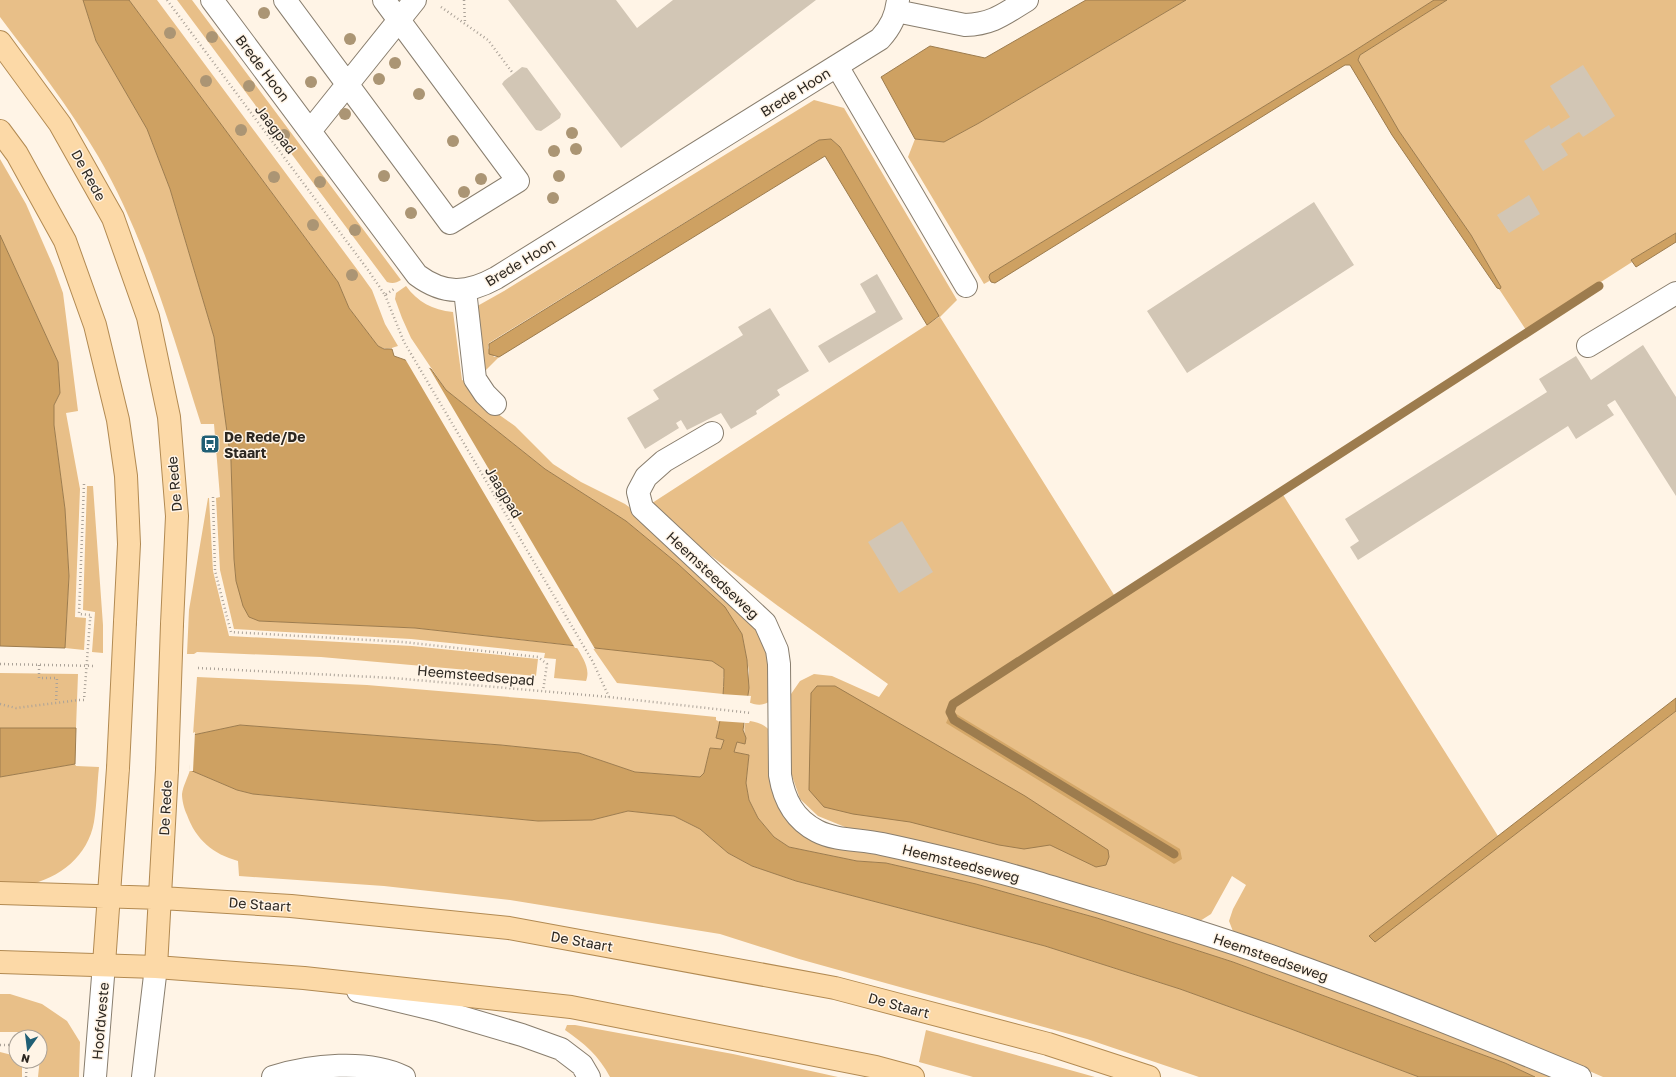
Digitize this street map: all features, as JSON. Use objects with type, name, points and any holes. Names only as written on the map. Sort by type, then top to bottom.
[{"type":"main road","name":"De Rede","points":[[0,42],[60,124],[113,218],[148,317],[169,417],[177,516],[167,770],[156,967]]},
{"type":"main road","points":[[0,131],[17,154],[65,241],[95,324],[118,420],[126,476],[129,544],[118,768],[104,964]]},
{"type":"main road","name":"De Staart","points":[[0,893],[161,898],[291,906],[509,928],[835,988],[1048,1044],[1149,1077]]},
{"type":"main road","points":[[0,962],[104,964],[304,978],[571,1007],[876,1067],[913,1077]]},
{"type":"street","name":"Brede Hoon","points":[[212,0],[417,275],[428,283],[444,289],[464,290],[480,287],[496,278],[880,39],[890,27],[897,6]]},
{"type":"street","points":[[285,0],[450,223],[518,181],[384,0]]},
{"type":"street","points":[[310,131],[415,0]]},
{"type":"street","points":[[897,6],[965,24],[977,24],[989,22],[1027,0]]},
{"type":"street","points":[[837,66],[966,286]]},
{"type":"street","points":[[464,290],[475,379],[495,404]]},
{"type":"street","points":[[1588,346],[1676,293]]},
{"type":"street","name":"Heemsteedseweg","points":[[712,433],[664,461],[646,477],[638,492],[642,508],[766,623],[776,650],[779,664],[780,775],[782,792],[790,808],[804,822],[818,832],[878,843],[1001,872],[1182,926],[1290,962],[1460,1027],[1580,1077]]},
{"type":"street","name":"Hoofdveste","points":[[95,1077],[104,964]]},
{"type":"street","points":[[143,1077],[156,967]]},
{"type":"street","points":[[304,978],[437,1010],[522,1035],[561,1049],[582,1065],[589,1077]]},
{"type":"street","points":[[273,1077],[318,1066],[352,1066],[375,1068],[404,1077]]},
{"type":"path","name":"Jaagpad","points":[[167,0],[368,270]]},
{"type":"path","points":[[464,0],[465,24]]},
{"type":"path","points":[[436,4],[488,40],[512,72]]},
{"type":"path","name":"Jaagpad","points":[[385,295],[404,342],[593,662],[609,697]]},
{"type":"path","points":[[0,704],[16,708],[84,700],[91,615],[79,614],[84,484]]},
{"type":"path","points":[[213,497],[215,571],[231,632],[403,642],[538,657],[547,664],[544,691]]},
{"type":"path","points":[[0,664],[78,666]]},
{"type":"path","points":[[39,664],[39,678],[57,678],[56,703]]},
{"type":"path","name":"Heemsteedsepad","points":[[199,668],[393,678],[609,697],[751,713]]},
{"type":"shaded area","points":[[0,0],[83,0],[96,41],[147,129],[170,189],[214,337],[231,461],[236,581],[259,621],[415,628],[576,646],[587,667],[586,681],[554,678],[556,659],[544,658],[545,653],[411,639],[234,629],[220,570],[216,498],[220,497],[214,424],[201,424],[157,287],[130,220],[115,188],[98,156],[75,120],[51,85],[0,17]]},
{"type":"shaded area","points":[[83,0],[129,0],[338,282],[349,308],[378,346],[384,349],[392,349],[394,356],[431,369],[446,390],[545,469],[626,521],[678,564],[725,607],[742,634],[747,660],[749,688],[743,730],[746,738],[745,744],[737,742],[734,752],[749,755],[746,783],[749,800],[758,818],[774,837],[789,847],[857,861],[886,863],[976,884],[1097,918],[1233,962],[1505,1063],[1535,1077],[1419,1077],[1180,989],[1045,946],[796,881],[752,866],[728,853],[700,829],[674,816],[628,811],[592,820],[538,821],[253,794],[237,790],[190,770],[193,735],[240,725],[501,745],[579,753],[635,772],[700,777],[704,773],[710,748],[721,749],[724,740],[716,738],[722,704],[724,669],[712,661],[415,628],[259,621],[249,617],[243,606],[236,581],[231,461],[214,337],[170,189],[147,129],[96,41]]},
{"type":"shaded area","points":[[129,0],[157,0],[372,290],[385,324],[398,346],[388,349],[378,346],[349,308],[338,282]]},
{"type":"shaded area","points":[[177,0],[192,0],[401,280],[394,283],[387,282]]},
{"type":"shaded area","points":[[1086,0],[1186,0],[979,123],[944,142],[915,139],[881,77],[930,46],[985,58]]},
{"type":"shaded area","points":[[1186,0],[1434,0],[1351,53],[990,274],[989,277],[991,280],[984,284],[908,157],[915,139],[944,142],[979,123]]},
{"type":"shaded area","points":[[1434,0],[1447,0],[1360,55],[1358,60],[1399,131],[1471,235],[1501,287],[1500,289],[1497,288],[1392,135],[1350,65],[1345,65],[995,283],[991,282],[989,277],[990,274],[1351,53]]},
{"type":"shaded area","points":[[1447,0],[1676,0],[1676,233],[1631,260],[1632,262],[1526,330],[1499,289],[1501,287],[1471,235],[1399,131],[1358,60],[1360,55]]},
{"type":"shaded area","points":[[814,100],[844,108],[957,300],[940,317],[1116,598],[1280,490],[1498,836],[1370,936],[1375,941],[1676,711],[1676,1077],[1603,1077],[1509,1036],[1366,980],[1234,934],[1229,921],[1233,909],[1246,885],[1232,876],[1211,914],[1200,921],[928,844],[845,827],[818,816],[800,799],[790,770],[791,694],[800,681],[814,674],[832,676],[879,697],[888,684],[778,606],[646,507],[939,317],[840,147],[831,139],[819,140],[489,343],[488,348],[494,357],[499,357],[481,375],[472,309],[504,291]]},
{"type":"shaded area","points":[[831,139],[840,147],[939,316],[927,325],[825,156],[499,357],[489,354],[489,344],[819,140]]},
{"type":"shaded area","points":[[0,159],[26,204],[54,268],[63,293],[78,411],[66,413],[80,489],[75,617],[86,618],[84,650],[65,648],[69,576],[65,509],[54,425],[54,405],[60,393],[58,362],[0,235]]},
{"type":"shaded area","points":[[1676,233],[1676,242],[1636,267],[1631,260]]},
{"type":"shaded area","points":[[0,235],[58,362],[60,393],[54,405],[54,425],[65,509],[69,576],[65,648],[0,646]]},
{"type":"shaded area","points":[[406,286],[415,297],[426,304],[438,309],[453,312],[462,380],[470,384],[484,404],[515,426],[553,464],[581,482],[625,504],[640,515],[758,625],[770,656],[769,702],[758,705],[748,702],[749,671],[742,634],[725,607],[678,564],[626,521],[545,469],[446,390],[411,338],[402,318],[395,299],[396,293]]},
{"type":"shaded area","points":[[87,486],[93,486],[103,625],[103,653],[92,652],[95,612],[83,610]]},
{"type":"shaded area","points":[[208,498],[213,571],[229,636],[412,646],[538,659],[536,676],[321,657],[197,652],[194,654],[187,654],[189,610]]},
{"type":"shaded area","points":[[592,647],[712,661],[724,669],[723,694],[617,683]]},
{"type":"shaded area","points":[[0,673],[78,674],[76,728],[0,728]]},
{"type":"shaded area","points":[[197,677],[367,685],[545,700],[716,717],[716,720],[720,722],[716,738],[724,740],[721,749],[710,748],[704,773],[700,777],[635,772],[579,753],[501,745],[240,725],[193,735]]},
{"type":"shaded area","points":[[817,686],[835,686],[1025,796],[1108,850],[1109,857],[1106,865],[1096,867],[1050,845],[1024,849],[999,845],[910,822],[853,814],[824,807],[809,790],[811,693]]},
{"type":"shaded area","points":[[1676,698],[1676,711],[1375,942],[1369,936]]},
{"type":"shaded area","points":[[953,712],[1180,849],[1182,859],[1174,864],[946,723],[949,716]]},
{"type":"shaded area","points":[[750,721],[765,726],[771,733],[771,777],[773,795],[785,817],[1115,915],[1348,993],[1559,1077],[1535,1077],[1505,1063],[1233,962],[1097,918],[976,884],[886,863],[857,861],[789,847],[774,837],[758,818],[749,800],[746,783],[749,755],[734,752],[737,742],[745,744],[745,723],[749,723]]},
{"type":"shaded area","points":[[0,728],[76,728],[75,764],[0,777]]},
{"type":"shaded area","points":[[75,764],[76,766],[99,767],[94,822],[86,845],[71,864],[51,877],[24,886],[0,885],[0,777]]},
{"type":"shaded area","points":[[190,770],[237,790],[253,794],[538,821],[592,820],[628,811],[674,816],[700,829],[728,853],[752,866],[796,881],[1045,946],[1180,989],[1419,1077],[1199,1077],[1087,1039],[799,959],[720,934],[510,900],[384,886],[239,876],[238,861],[213,850],[206,845],[195,832],[191,824],[182,799],[183,788]]},
{"type":"shaded area","points":[[0,994],[10,994],[42,1004],[67,1021],[80,1042],[79,1077],[38,1077],[39,1069],[48,1069],[48,1029],[8,1029],[8,1032],[0,1032]]},
{"type":"shaded area","points":[[567,1025],[575,1025],[733,1054],[838,1077],[610,1077],[606,1069],[590,1050],[565,1030]]},
{"type":"shaded area","points":[[926,1030],[1095,1077],[973,1077],[919,1062]]},
{"type":"shaded area","points":[[0,1052],[8,1054],[8,1069],[22,1069],[22,1077],[0,1077]]},
{"type":"pier","points":[[404,357],[428,366],[595,649],[575,648]]},
{"type":"pier","points":[[721,694],[751,696],[747,723],[718,721]]},
{"type":"pier","points":[[195,732],[193,771],[189,771],[191,734]]},
{"type":"building","points":[[508,0],[616,0],[637,28],[673,0],[816,0],[621,148]]},
{"type":"building","points":[[1583,65],[1615,116],[1583,137],[1579,132],[1561,144],[1568,155],[1543,171],[1524,141],[1549,125],[1551,129],[1570,117],[1550,86]]},
{"type":"building","points":[[522,67],[527,68],[561,114],[560,118],[541,131],[536,130],[502,84]]},
{"type":"building","points":[[1529,195],[1540,214],[1509,233],[1497,215]]},
{"type":"building","points":[[1314,202],[1354,265],[1187,373],[1147,311]]},
{"type":"building","points":[[877,274],[903,319],[829,363],[818,346],[876,312],[860,284]]},
{"type":"building","points":[[770,308],[809,371],[777,390],[780,395],[756,411],[757,414],[731,429],[721,413],[687,430],[681,420],[676,423],[679,428],[645,449],[627,418],[659,399],[653,390],[743,335],[738,327]]},
{"type":"building","points":[[1643,345],[1676,397],[1676,496],[1615,400],[1607,405],[1614,415],[1576,439],[1568,426],[1358,560],[1350,547],[1359,541],[1345,519],[1547,392],[1539,379],[1576,356],[1591,380]]},
{"type":"building","points":[[902,521],[933,572],[899,593],[868,542]]},
{"type":"waterway","points":[[1174,854],[954,720],[950,712],[953,704],[1599,286]]},
{"type":"place","name":"De Rede/De Staart","points":[[210,444]]}]
